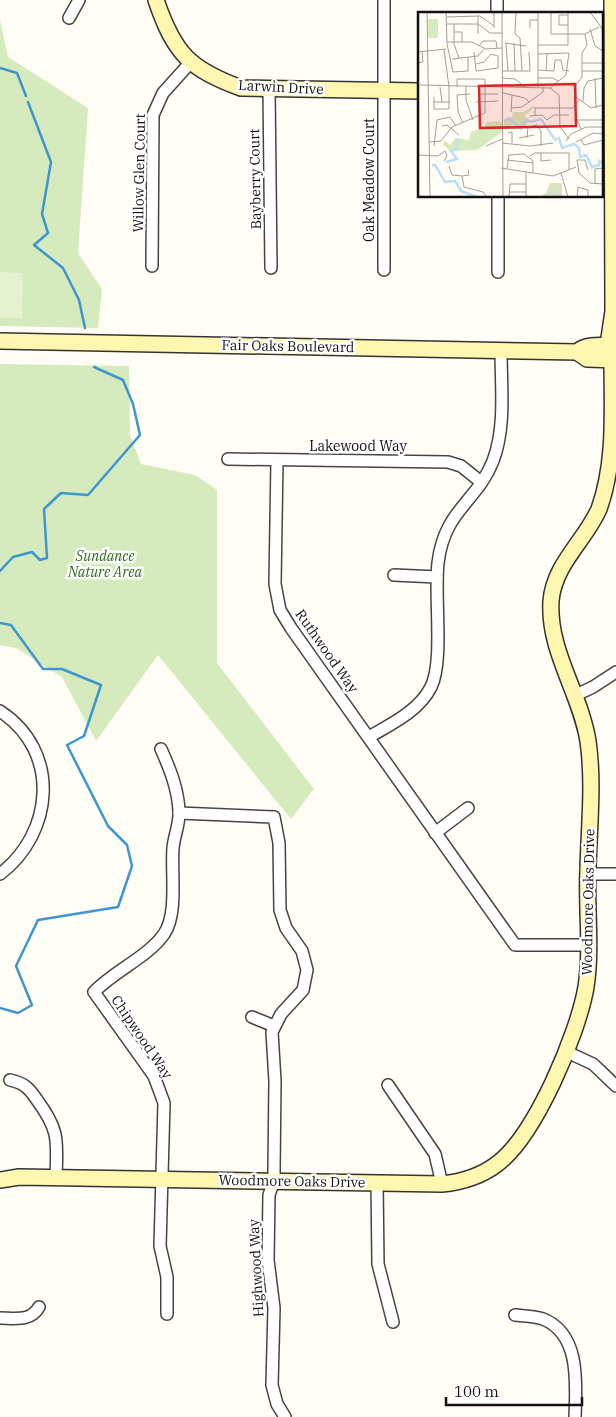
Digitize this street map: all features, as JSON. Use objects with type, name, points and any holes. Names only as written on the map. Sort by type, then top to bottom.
[{"type":"street","points":[[69,18],[79,0]]},
{"type":"street","name":"Larwin Drive","points":[[156,0],[165,27],[190,63],[215,78],[241,88],[418,90]]},
{"type":"street","name":"Oak Meadow Court","points":[[384,0],[384,270]]},
{"type":"street","name":"Woodmore Oaks Drive","points":[[0,1180],[56,1178],[442,1184],[470,1179],[484,1173],[502,1160],[525,1133],[567,1052],[582,1004],[588,945],[590,764],[584,725],[576,696],[555,642],[551,601],[553,587],[562,565],[591,524],[605,493],[612,444],[615,351],[609,338],[614,314],[610,88],[612,0]]},
{"type":"street","name":"Willow Glen Court","points":[[152,266],[153,115],[163,93],[190,63]]},
{"type":"street","name":"Bayberry Court","points":[[269,89],[271,268]]},
{"type":"street","points":[[498,198],[498,272]]},
{"type":"street","name":"Fair Oaks Boulevard","points":[[0,341],[577,352],[587,359],[615,351]]},
{"type":"street","points":[[370,738],[414,708],[424,699],[431,686],[437,664],[437,577],[444,534],[460,508],[482,482],[493,462],[498,446],[501,351]]},
{"type":"street","name":"Lakewood Way","points":[[228,460],[448,462],[466,469],[482,482]]},
{"type":"street","name":"Ruthwood Way","points":[[277,460],[276,584],[280,610],[515,945],[588,945]]},
{"type":"street","points":[[394,574],[437,577]]},
{"type":"street","points":[[576,696],[616,672]]},
{"type":"street","points":[[0,711],[10,719],[28,740],[39,763],[44,788],[41,815],[31,840],[17,860],[0,874]]},
{"type":"street","points":[[161,749],[174,780],[179,813],[274,817],[279,843],[280,910],[286,928],[302,951],[307,970],[303,990],[281,1014],[274,1026],[252,1017]]},
{"type":"street","points":[[435,833],[468,808]]},
{"type":"street","name":"Chipwood Way","points":[[163,1179],[165,1111],[159,1087],[94,992],[105,981],[157,942],[166,931],[171,919],[172,858],[179,813]]},
{"type":"street","points":[[588,874],[616,874]]},
{"type":"street","name":"Highwood Way","points":[[274,1026],[272,1039],[275,1081],[274,1181],[268,1195],[268,1260],[274,1308],[272,1385],[277,1404],[285,1417]]},
{"type":"street","points":[[567,1052],[593,1064],[616,1086]]},
{"type":"street","points":[[10,1080],[26,1086],[52,1120],[57,1139],[56,1178]]},
{"type":"street","points":[[388,1085],[435,1154],[442,1184]]},
{"type":"street","points":[[163,1179],[160,1192],[160,1246],[167,1277],[167,1314]]},
{"type":"street","points":[[377,1182],[378,1264],[386,1301],[393,1322]]},
{"type":"street","points":[[0,1318],[26,1318],[32,1316],[39,1307]]},
{"type":"street","points":[[515,1315],[542,1318],[549,1322],[556,1327],[569,1347],[576,1370],[575,1417]]},
{"type":"green space","points":[[0,20],[8,57],[88,108],[78,253],[102,289],[98,328],[0,326]]},
{"type":"green space","points":[[0,272],[23,273],[22,318],[0,318]]},
{"type":"green space","name":"Sundance Nature Area","points":[[0,364],[129,366],[130,435],[141,464],[195,475],[217,490],[217,663],[314,789],[291,819],[158,655],[96,741],[62,677],[16,648],[0,645]]},
{"type":"waterway","points":[[0,68],[17,73],[26,96]]},
{"type":"waterway","points":[[28,102],[51,162],[42,214],[48,233],[34,245],[63,268],[79,300],[85,328]]},
{"type":"waterway","points":[[0,571],[13,557],[32,552],[40,560],[47,558],[44,509],[61,493],[88,495],[140,435],[133,404],[123,380],[94,367]]},
{"type":"waterway","points":[[0,623],[11,625],[43,669],[62,669],[101,685],[84,736],[67,745],[108,826],[127,845],[132,866],[118,907],[38,920],[16,966],[32,1005],[18,1013],[0,1008]]}]
